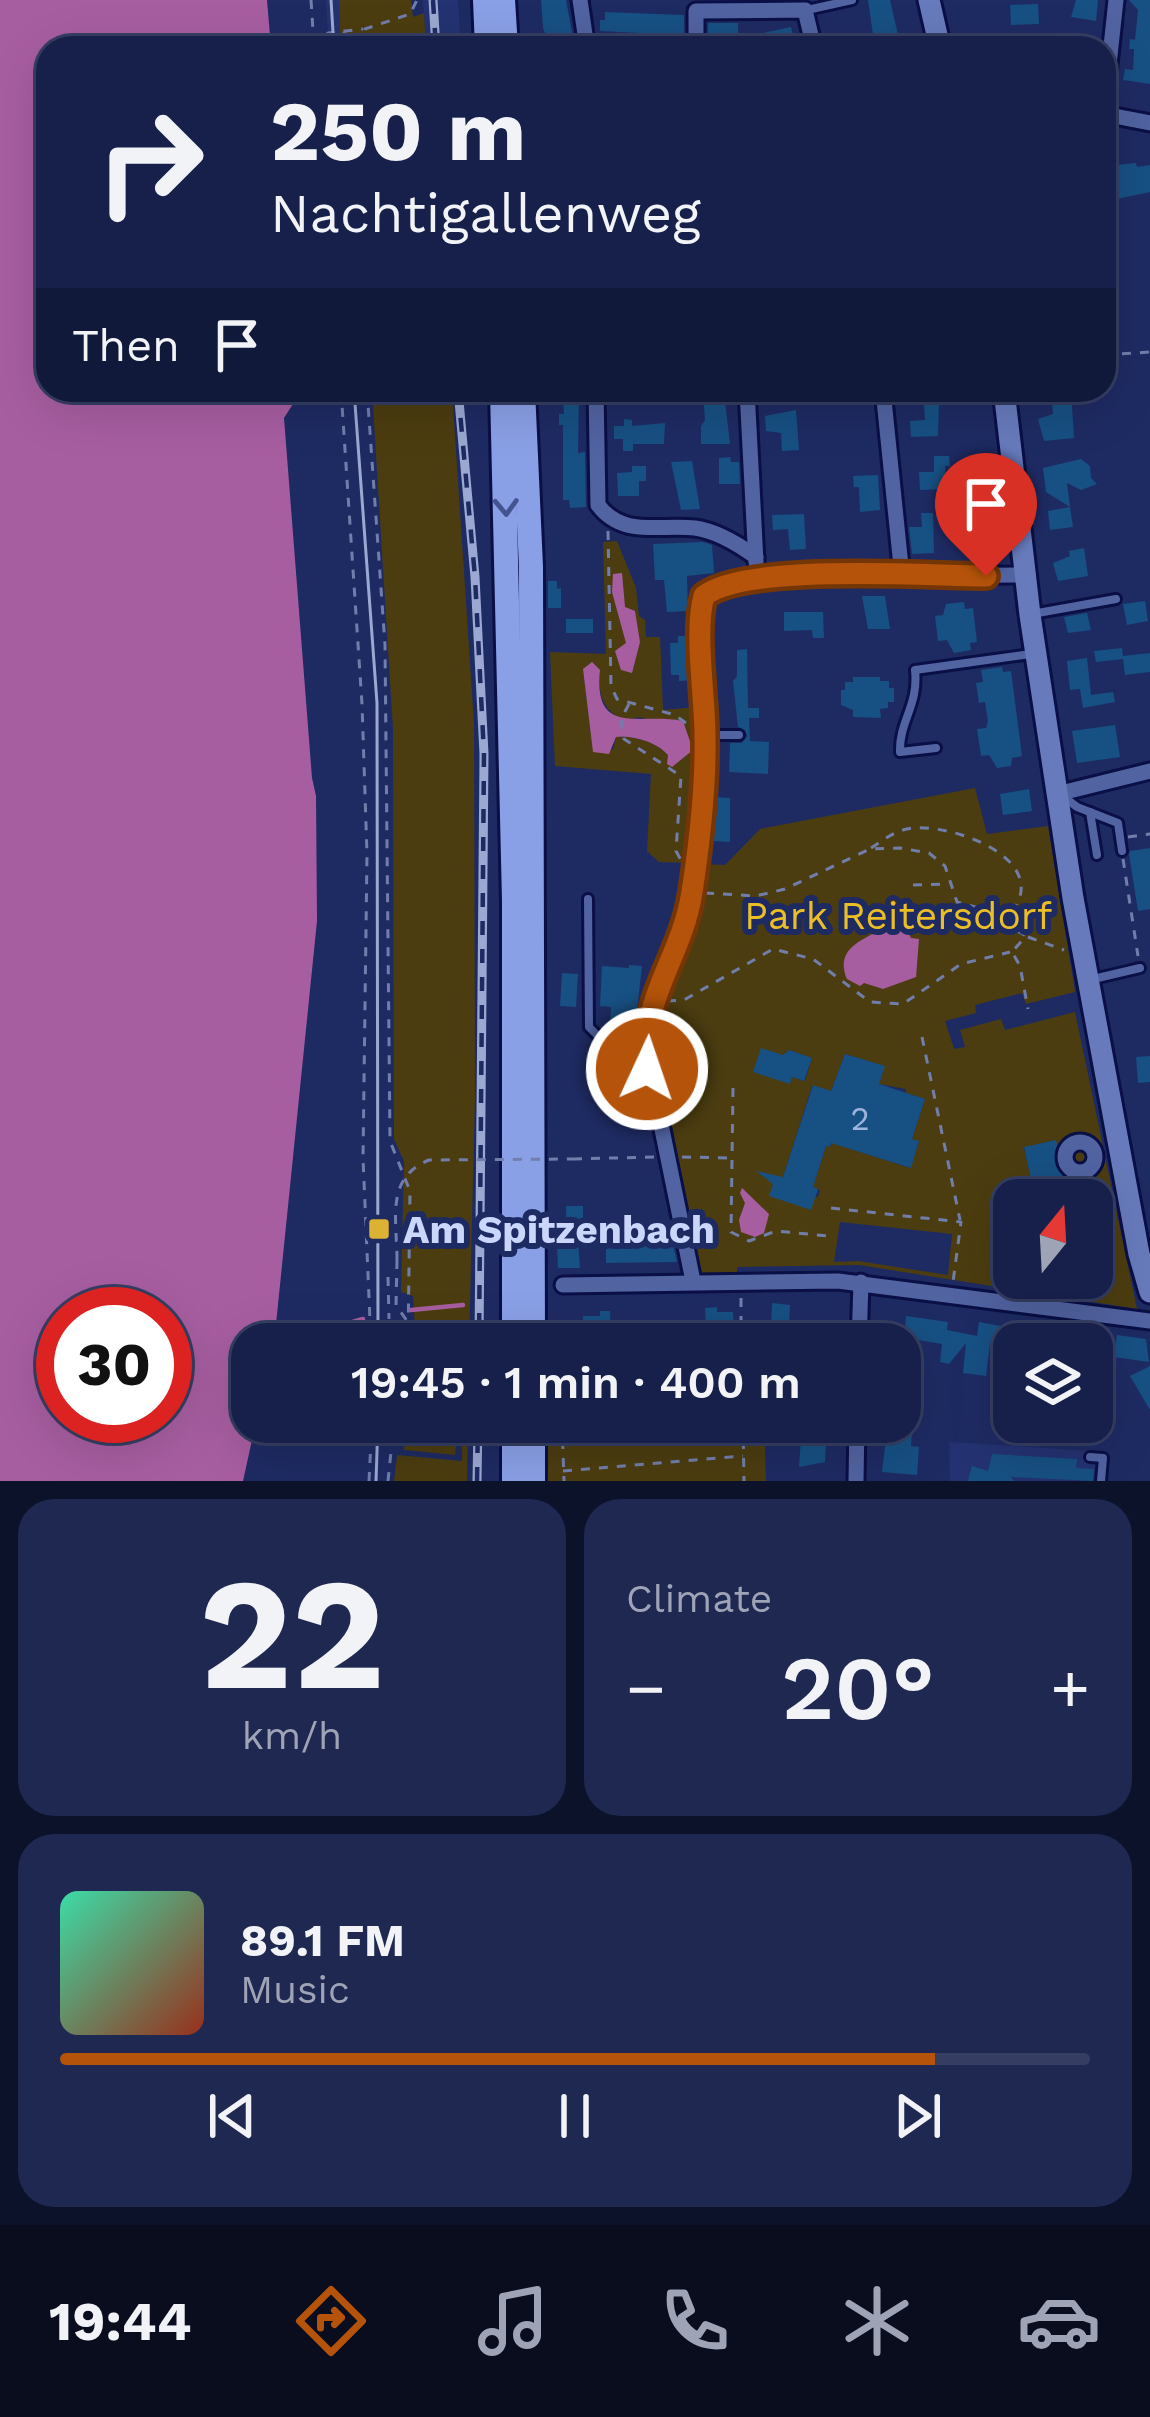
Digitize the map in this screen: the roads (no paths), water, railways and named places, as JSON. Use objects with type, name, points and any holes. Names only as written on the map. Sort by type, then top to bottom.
[{"type":"highway","points":[[485,0],[486,36]]},
{"type":"highway","points":[[503,0],[505,36]]},
{"type":"highway","points":[[502,402],[514,901],[514,1323]]},
{"type":"highway","points":[[524,402],[531,567],[533,1323]]},
{"type":"highway","points":[[514,1443],[514,1481]]},
{"type":"highway","points":[[533,1443],[533,1481]]},
{"type":"main road","points":[[929,0],[937,36]]},
{"type":"main road","points":[[1006,402],[1030,615],[1080,942],[1150,1292]]},
{"type":"street","points":[[580,0],[585,36]]},
{"type":"street","points":[[1112,36],[1116,0]]},
{"type":"street","points":[[696,36],[696,11],[806,10],[811,36]]},
{"type":"street","points":[[1116,115],[1150,123]]},
{"type":"street","points":[[596,402],[598,505],[608,518],[632,528],[699,528],[736,543],[755,557]]},
{"type":"street","points":[[747,402],[757,577]]},
{"type":"street","points":[[884,402],[902,576]]},
{"type":"street","points":[[693,1281],[645,1046],[651,1002],[682,937],[692,890],[705,736],[704,596],[757,577],[1028,575]]},
{"type":"street","points":[[1058,794],[1150,771]]},
{"type":"street","points":[[860,1323],[861,1282]]},
{"type":"street","points":[[563,1285],[861,1282],[1150,1321]]},
{"type":"street","points":[[856,1481],[857,1443]]},
{"type":"lane","points":[[806,10],[852,0]]},
{"type":"lane","points":[[1030,615],[1116,599]]},
{"type":"lane","points":[[937,748],[900,752],[918,692],[915,670],[1036,653]]},
{"type":"lane","points":[[705,736],[740,735]]},
{"type":"lane","points":[[1058,794],[1118,823],[1122,851]]},
{"type":"lane","points":[[1090,812],[1097,855]]},
{"type":"lane","points":[[588,899],[589,1027],[604,1043],[645,1046]]},
{"type":"lane","points":[[1087,980],[1140,968]]},
{"type":"lane","points":[[1090,1456],[1103,1458],[1102,1481]]},
{"type":"waterway","points":[[411,1310],[463,1305]]},
{"type":"waterway","points":[[349,1323],[363,1319]]},
{"type":"tram line","points":[[331,0],[333,36]]},
{"type":"tram line","points":[[355,402],[377,703],[378,1323]]},
{"type":"tram line","points":[[376,1481],[377,1443]]},
{"type":"railway","points":[[433,0],[435,36]]},
{"type":"railway","points":[[459,402],[484,754],[479,1323]]},
{"type":"railway","points":[[477,1481],[478,1443]]},
{"type":"place","name":"Am Spitzenbach","points":[[379,1229]]},
{"type":"park label","name":"Park Reitersdorf","points":[[898,915]]}]
